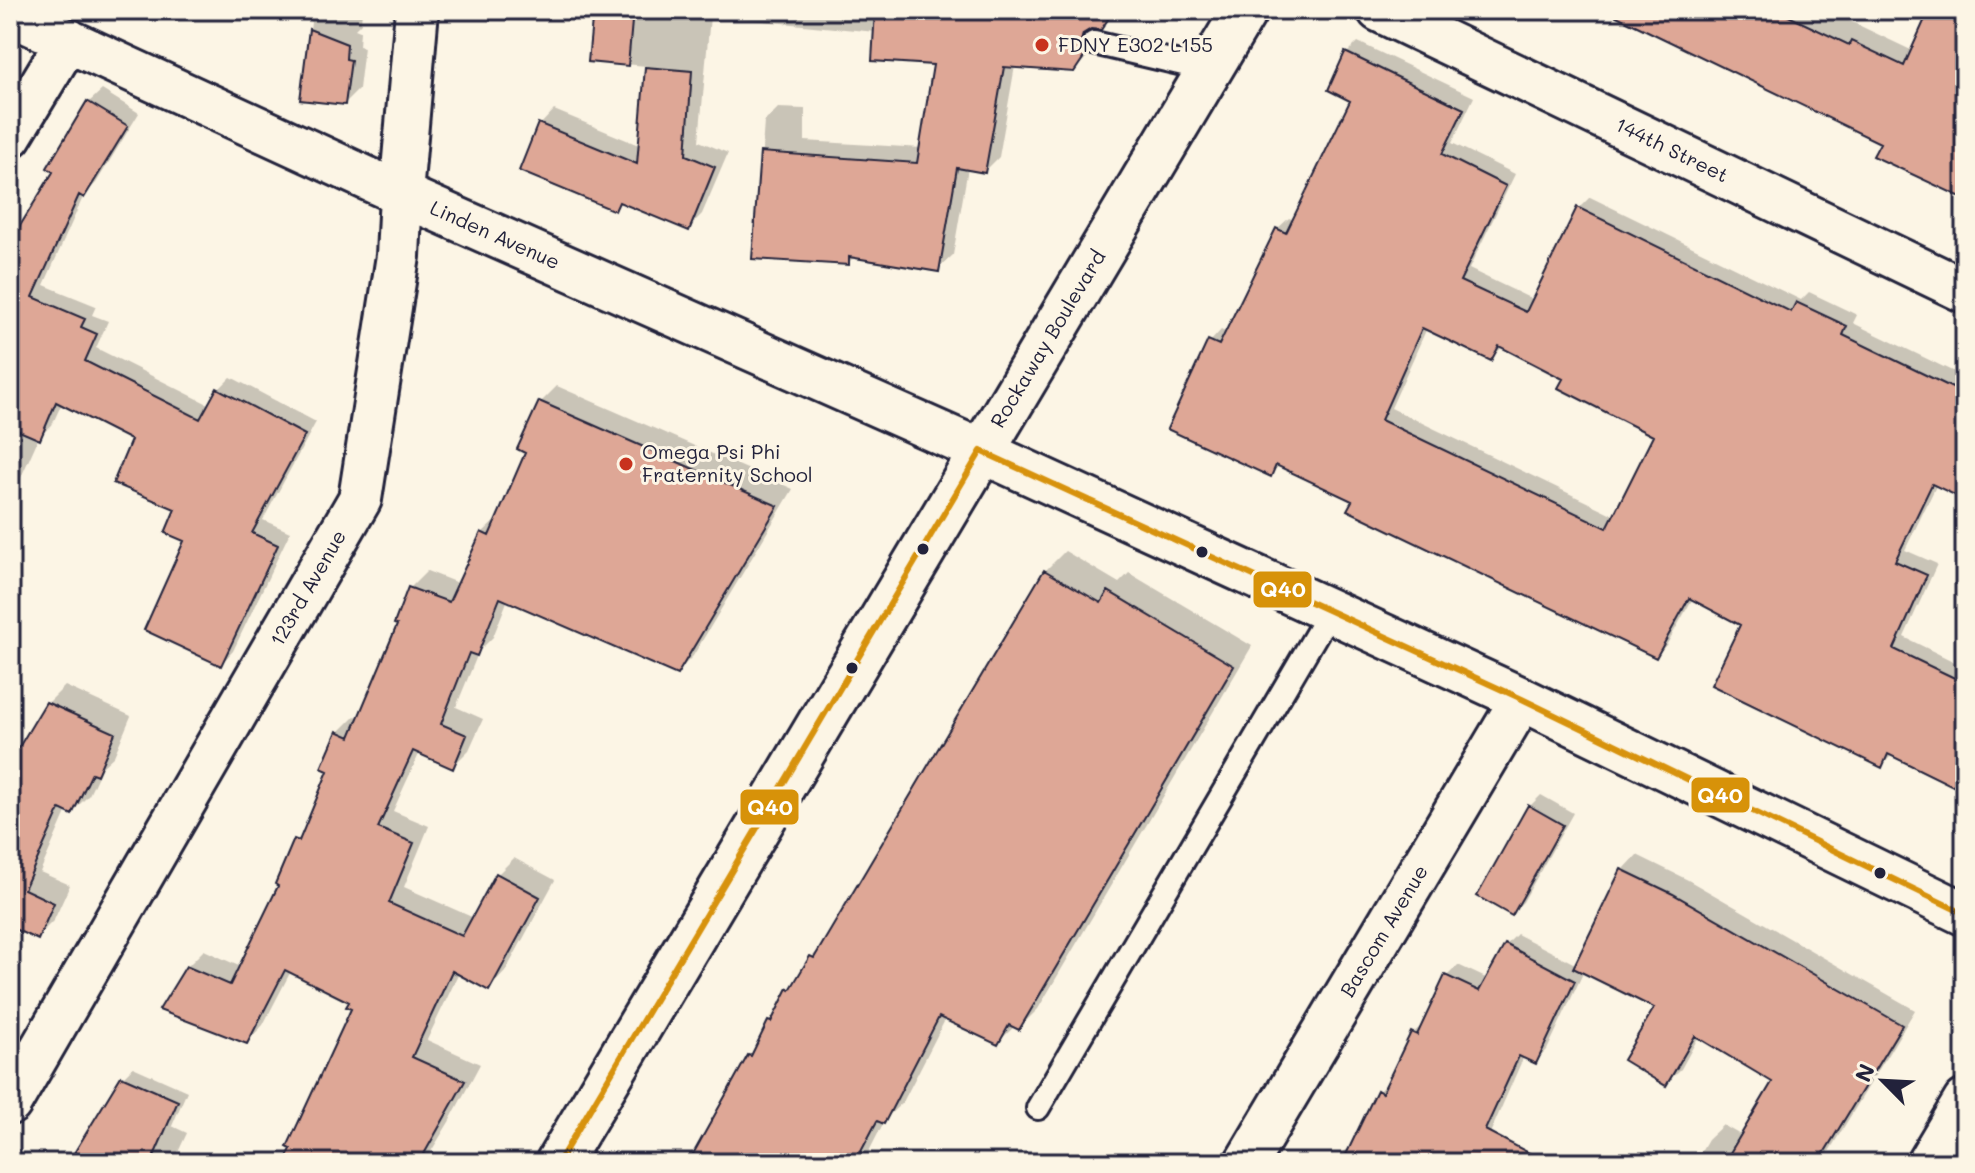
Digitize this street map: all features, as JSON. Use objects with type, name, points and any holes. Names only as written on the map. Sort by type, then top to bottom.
[{"type":"main road","name":"Rockaway Boulevard","points":[[558,1163],[1245,10]]},
{"type":"street","name":"123rd Avenue","points":[[10,1103],[360,499],[398,256],[417,10]]},
{"type":"street","name":"144th Street","points":[[1379,10],[1965,291]]},
{"type":"street","name":"Linden Avenue","points":[[10,14],[401,194],[981,451],[1522,699],[1965,914]]},
{"type":"street","points":[[10,136],[68,40]]},
{"type":"street","name":"Bascom Avenue","points":[[1246,1163],[1522,699]]},
{"type":"street","points":[[1928,1163],[1965,1101]]},
{"type":"lane","points":[[1094,43],[1209,70]]},
{"type":"lane","points":[[1038,1108],[1330,611]]},
{"type":"building","points":[[593,10],[633,10],[628,66],[588,62]]},
{"type":"building","points":[[875,10],[1114,10],[1101,30],[1091,29],[1083,34],[1080,46],[1086,54],[1074,72],[1004,67],[985,173],[957,168],[939,272],[849,257],[849,265],[752,259],[760,152],[917,163],[933,65],[872,61]]},
{"type":"building","points":[[1604,10],[1776,10],[1849,45],[1851,41],[1904,66],[1929,10],[1965,10],[1965,199],[1873,156],[1880,143]]},
{"type":"building","points":[[309,29],[347,44],[346,59],[351,60],[345,105],[300,100]]},
{"type":"building","points":[[1345,52],[1464,109],[1442,154],[1506,186],[1460,281],[1526,312],[1577,207],[1791,312],[1796,302],[1847,326],[1843,335],[1965,394],[1965,500],[1932,484],[1895,561],[1927,575],[1894,649],[1965,683],[1965,792],[1888,754],[1882,768],[1711,685],[1740,625],[1689,598],[1656,658],[1347,510],[1352,501],[1276,465],[1271,477],[1167,429],[1208,340],[1219,345],[1276,228],[1286,233],[1350,101],[1328,90]],"holes":[[[1422,328],[1491,361],[1499,346],[1563,379],[1558,388],[1653,436],[1607,528],[1381,420]]]},
{"type":"building","points":[[645,67],[692,71],[686,155],[715,167],[689,231],[619,202],[615,211],[519,171],[538,123],[637,164]]},
{"type":"building","points":[[87,101],[128,126],[84,198],[79,195],[33,297],[85,319],[81,327],[97,334],[85,361],[200,419],[217,388],[305,435],[252,533],[278,545],[221,666],[144,630],[184,541],[165,533],[175,509],[113,483],[131,440],[56,402],[40,440],[10,427],[10,242],[53,172],[47,168]]},
{"type":"building","points":[[539,401],[778,506],[677,675],[500,598],[477,656],[469,653],[441,724],[467,735],[453,769],[413,751],[378,828],[414,843],[389,903],[462,936],[496,873],[540,897],[489,991],[452,971],[412,1057],[465,1081],[419,1163],[284,1163],[291,1149],[287,1147],[351,1009],[346,1007],[349,1002],[285,970],[247,1044],[159,1010],[186,966],[230,985],[278,886],[275,884],[294,839],[299,841],[328,771],[321,768],[337,731],[350,737],[397,625],[394,624],[408,587],[449,602],[481,532],[489,536],[525,453],[517,449]]},
{"type":"building","points":[[1044,570],[1101,603],[1108,591],[1234,666],[1019,1030],[1009,1025],[998,1045],[939,1017],[884,1124],[877,1121],[855,1163],[688,1163],[768,1021],[771,1022],[788,988],[790,990],[810,956],[814,958]]},
{"type":"building","points":[[46,702],[115,733],[97,775],[92,773],[72,815],[60,809],[24,889],[54,903],[38,940],[10,927],[10,762]]},
{"type":"building","points":[[1528,805],[1563,825],[1512,916],[1477,896]]},
{"type":"building","points":[[1621,869],[1673,894],[1902,1025],[1818,1163],[1724,1163],[1772,1082],[1695,1036],[1666,1086],[1623,1060],[1654,1008],[1573,968]]},
{"type":"building","points":[[1505,944],[1575,981],[1536,1064],[1519,1056],[1485,1130],[1548,1163],[1342,1163],[1377,1090],[1382,1093],[1411,1032],[1417,1035],[1445,975],[1479,991]]},
{"type":"building","points":[[121,1076],[178,1101],[151,1163],[68,1163]]},
{"type":"transit line","name":"Q40","points":[[981,451],[1522,699],[1965,914]]},
{"type":"transit line","name":"Q40","points":[[558,1163],[981,451]]},
{"type":"place","name":"FDNY E302 L155","points":[[1042,45]]},
{"type":"place","name":"Omega Psi Phi Fraternity School","points":[[626,464]]}]
